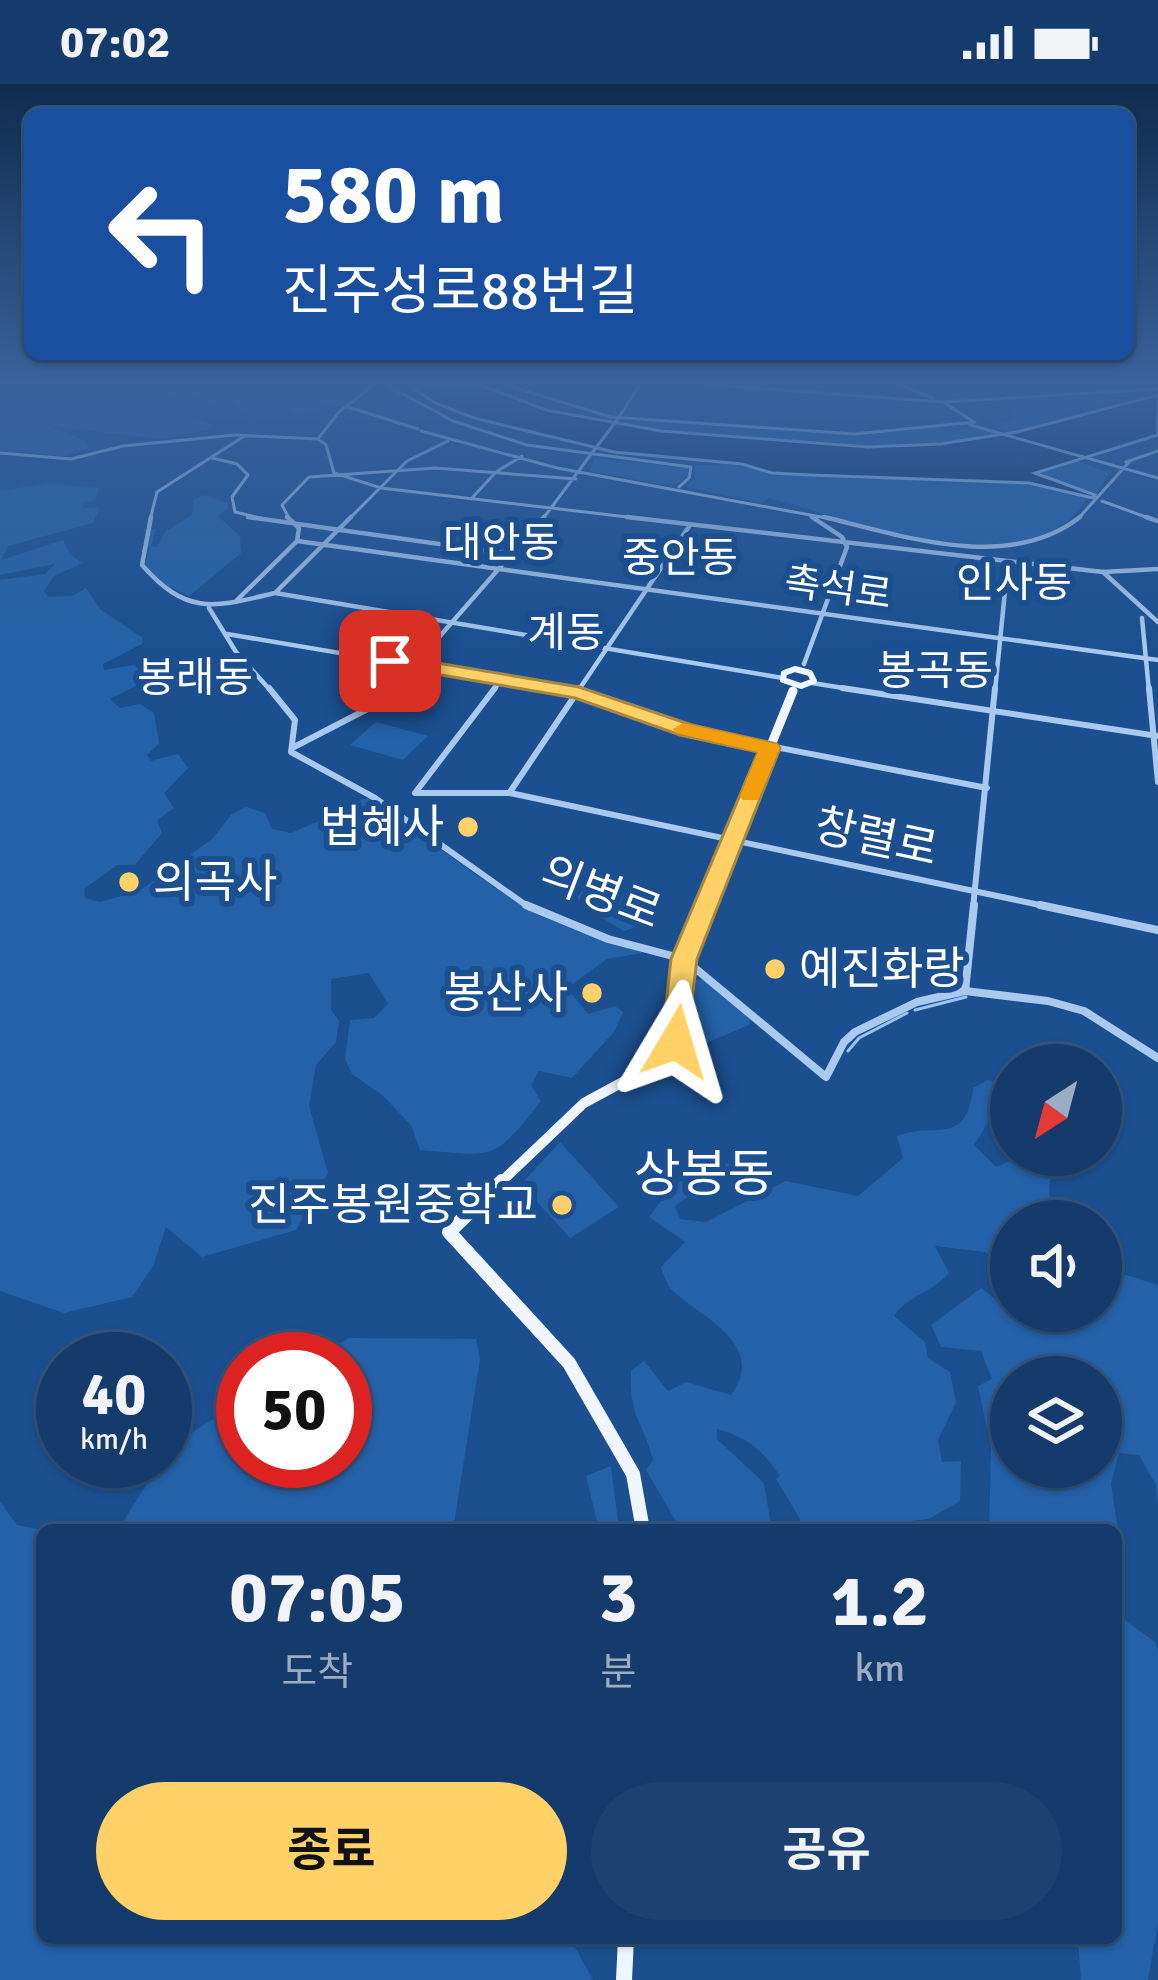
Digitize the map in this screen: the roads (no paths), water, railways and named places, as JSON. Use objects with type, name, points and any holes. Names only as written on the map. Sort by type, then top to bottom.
[{"type":"main road","points":[[642,1524],[633,1474],[569,1363],[449,1232],[584,1102],[669,1057],[676,1042],[684,959],[770,748],[790,683],[802,668],[813,681]]},
{"type":"main road","points":[[790,683],[813,681]]},
{"type":"main road","points":[[624,1980],[626,1944]]},
{"type":"street","points":[[188,472],[157,492],[140,547],[142,565],[159,584],[209,608],[258,680],[289,709],[295,720],[293,748]]},
{"type":"street","points":[[247,472],[235,486],[235,512],[510,554]]},
{"type":"street","points":[[236,602],[301,533],[282,505],[304,479],[342,472]]},
{"type":"street","points":[[275,593],[396,472]]},
{"type":"street","points":[[470,501],[496,472]]},
{"type":"street","points":[[501,472],[576,479]]},
{"type":"street","points":[[293,748],[376,706],[581,472]]},
{"type":"street","points":[[596,472],[804,512],[903,537],[1011,545],[1046,536],[1096,507],[1121,472]]},
{"type":"street","points":[[689,472],[685,486],[697,492]]},
{"type":"street","points":[[1111,472],[1115,480]]},
{"type":"street","points":[[334,473],[372,485],[470,501],[553,506],[830,541],[847,551],[874,546]]},
{"type":"street","points":[[677,488],[687,480]]},
{"type":"street","points":[[1104,498],[1158,519]]},
{"type":"street","points":[[1104,498],[1158,519]]},
{"type":"street","points":[[536,507],[544,515]]},
{"type":"street","points":[[1096,507],[1130,510]]},
{"type":"street","points":[[544,515],[564,510]]},
{"type":"street","points":[[804,512],[841,537],[874,546],[1103,572],[1158,569]]},
{"type":"street","points":[[819,522],[836,521]]},
{"type":"street","points":[[510,793],[691,525]]},
{"type":"street","points":[[830,541],[841,537],[874,546]]},
{"type":"street","points":[[802,668],[847,551],[841,537]]},
{"type":"street","name":"촉석로","points":[[297,541],[1158,660]]},
{"type":"street","points":[[965,991],[1008,561]]},
{"type":"street","points":[[1103,572],[1158,622]]},
{"type":"street","points":[[209,608],[275,593],[761,672],[790,683]]},
{"type":"street","points":[[430,619],[458,613]]},
{"type":"street","points":[[458,613],[467,624]]},
{"type":"street","points":[[1142,618],[1158,782]]},
{"type":"street","points":[[430,619],[442,630]]},
{"type":"street","points":[[442,630],[467,624]]},
{"type":"street","points":[[227,634],[579,693],[687,730],[987,788]]},
{"type":"street","name":"창렬로","points":[[502,680],[415,793],[510,793],[1158,930]]},
{"type":"street","points":[[813,681],[1156,736]]},
{"type":"street","name":"의병로","points":[[293,748],[291,752],[375,798],[457,853],[536,912],[608,939],[684,959],[826,1077],[854,1032],[906,1006],[965,991],[1048,1001],[1084,1011],[1158,1058]]},
{"type":"waterway","points":[[915,1010],[966,997]]},
{"type":"waterway","points":[[848,1051],[859,1038],[907,1013]]},
{"type":"place","name":"법혜사","points":[[468,827]]},
{"type":"place","name":"의곡사","points":[[129,882]]},
{"type":"place","name":"예진화랑","points":[[775,969]]},
{"type":"place","name":"봉산사","points":[[592,993]]},
{"type":"place","name":"진주봉원중학교","points":[[562,1205]]},
{"type":"district","name":"대안동","points":[[501,543]]},
{"type":"district","name":"중안동","points":[[680,558]]},
{"type":"district","name":"인사동","points":[[1014,583]]},
{"type":"district","name":"계동","points":[[566,633]]},
{"type":"district","name":"봉곡동","points":[[935,671]]},
{"type":"district","name":"봉래동","points":[[195,678]]},
{"type":"district","name":"상봉동","points":[[704,1174]]}]
